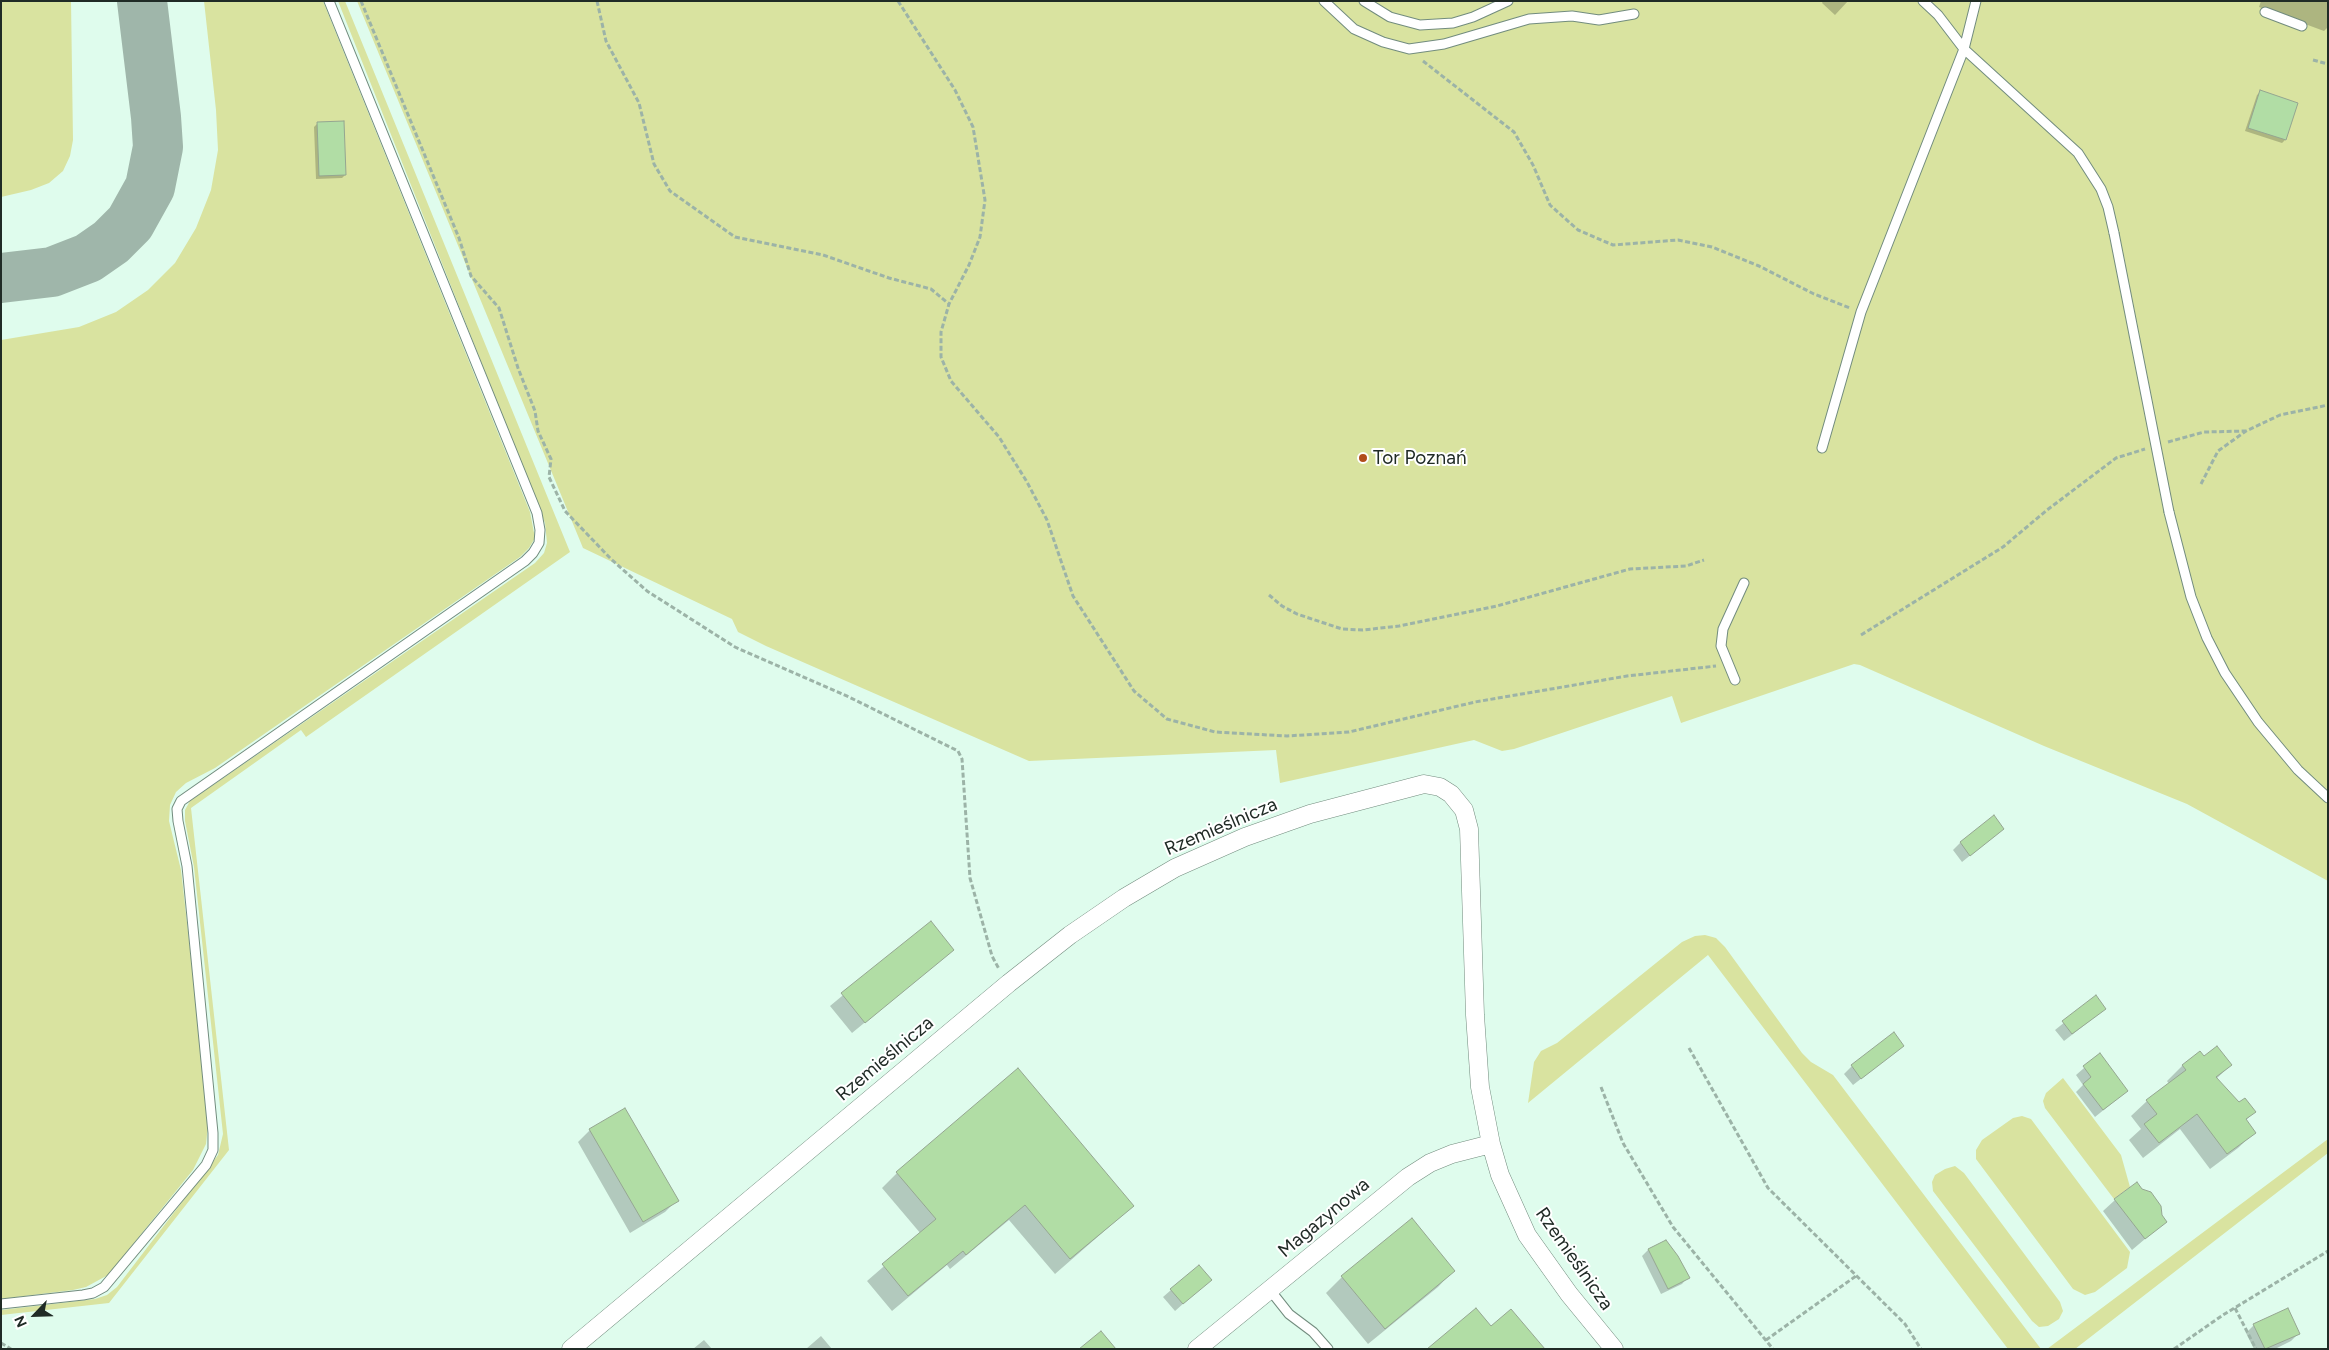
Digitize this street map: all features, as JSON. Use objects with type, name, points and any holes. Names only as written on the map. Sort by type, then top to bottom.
[{"type":"street","name":"Rzemieślnicza","points":[[571,1349],[1008,983],[1070,935],[1116,903],[1184,864],[1245,837],[1310,814],[1424,784],[1440,787],[1452,794],[1464,810],[1469,829],[1479,1069],[1484,1115],[1500,1175],[1527,1235],[1568,1294],[1614,1349]]},
{"type":"street","name":"Magazynowa","points":[[1196,1349],[1408,1177],[1430,1163],[1452,1154],[1491,1144]]},
{"type":"lane","points":[[1,1304],[83,1295],[104,1286],[206,1165],[213,1150],[214,1134],[187,866],[178,821],[177,809],[181,801],[525,561],[533,554],[539,543],[540,530],[537,513],[329,1]]},
{"type":"lane","points":[[1324,1],[1354,29],[1383,42],[1409,49],[1444,44],[1529,19],[1572,16],[1599,20],[1634,14]]},
{"type":"lane","points":[[1364,1],[1390,17],[1420,25],[1453,23],[1473,17],[1508,1]]},
{"type":"lane","points":[[1923,1],[1938,15],[1964,49],[2078,153],[2101,190],[2108,207],[2114,233],[2169,512],[2191,597],[2225,673],[2258,722],[2298,770],[2328,798]]},
{"type":"lane","points":[[1822,448],[1861,312],[1964,49],[1976,1]]},
{"type":"lane","points":[[2265,12],[2302,26]]},
{"type":"lane","points":[[1735,680],[1720,646],[1723,629],[1744,584]]},
{"type":"lane","points":[[1270,1290],[1289,1314],[1313,1332],[1328,1349]]},
{"type":"path","points":[[361,1],[458,238],[471,276],[498,308],[535,411],[538,431],[551,459],[549,477],[565,511],[611,559],[647,591],[735,647],[849,697],[958,751],[962,759],[970,878],[982,914],[992,956],[1008,983]]},
{"type":"path","points":[[597,1],[606,41],[639,103],[654,164],[670,191],[735,237],[823,254],[889,278],[931,289],[949,304]]},
{"type":"path","points":[[898,1],[955,90],[973,127],[985,200],[980,237],[969,265],[949,304],[941,332],[941,357],[951,381],[999,437],[1027,482],[1047,520],[1073,596],[1134,691],[1167,719],[1215,732],[1287,736],[1349,732],[1475,702],[1627,676],[1727,665]]},
{"type":"path","points":[[1409,49],[1514,132],[1533,165],[1550,205],[1578,230],[1614,245],[1678,240],[1712,247],[1759,266],[1814,294],[1861,312]]},
{"type":"path","points":[[2313,60],[2328,64]]},
{"type":"path","points":[[2201,484],[2218,451],[2246,432],[2280,415],[2328,405]]},
{"type":"path","points":[[2160,445],[2204,432],[2246,432]]},
{"type":"path","points":[[1861,635],[2003,547],[2047,510],[2116,458],[2151,447]]},
{"type":"path","points":[[1269,595],[1282,606],[1297,614],[1342,629],[1363,630],[1400,626],[1497,606],[1630,569],[1686,566],[1704,560]]},
{"type":"path","points":[[1689,1048],[1768,1188],[1905,1324],[1921,1349]]},
{"type":"path","points":[[1601,1086],[1624,1143],[1673,1227],[1773,1349]]},
{"type":"path","points":[[2174,1349],[2235,1308],[2328,1250]]},
{"type":"path","points":[[1766,1340],[1856,1276]]},
{"type":"path","points":[[2235,1308],[2256,1349]]},
{"type":"path","points":[[1,1343],[11,1349]]},
{"type":"green space","points":[[1,1],[71,1],[73,140],[70,156],[63,171],[49,183],[31,190],[1,197]]},
{"type":"green space","points":[[204,1],[323,1],[530,512],[535,538],[520,557],[215,768],[186,783],[176,792],[170,805],[169,821],[181,870],[209,1116],[206,1144],[193,1170],[108,1275],[86,1287],[73,1290],[1,1299],[1,340],[79,327],[116,312],[148,290],[175,263],[196,228],[211,190],[218,150],[216,110]]},
{"type":"green space","points":[[338,1],[345,1],[570,552],[306,737],[301,730],[191,808],[229,1150],[109,1303],[1,1315],[1,1310],[95,1299],[107,1295],[117,1287],[218,1155],[223,1134],[194,867],[185,821],[185,810],[190,801],[535,563],[544,553],[547,543],[545,523]]},
{"type":"green space","name":"Tor Poznań","points":[[357,1],[2328,1],[2328,881],[2187,804],[2044,746],[1854,664],[1681,723],[1672,696],[1514,749],[1502,751],[1474,740],[1280,783],[1276,750],[1029,761],[766,646],[738,632],[732,619],[583,548]]},
{"type":"green space","points":[[1705,935],[1716,938],[1725,947],[1802,1053],[1811,1062],[1833,1075],[2041,1349],[2008,1349],[1708,955],[1528,1103],[1534,1062],[1541,1051],[1557,1043],[1682,942],[1695,936]]},
{"type":"green space","points":[[2063,1078],[2121,1155],[2130,1187],[2114,1199],[2045,1108],[2043,1101],[2046,1093]]},
{"type":"green space","points":[[2022,1116],[2031,1119],[2130,1252],[2127,1268],[2095,1292],[2085,1295],[2073,1289],[1976,1159],[1976,1150],[1982,1140],[2013,1118]]},
{"type":"green space","points":[[2328,1139],[2328,1153],[2075,1349],[2047,1349]]},
{"type":"green space","points":[[1955,1166],[1964,1173],[2060,1302],[2063,1311],[2059,1319],[2048,1326],[2039,1327],[2032,1321],[1933,1191],[1932,1182],[1935,1175]]},
{"type":"building","points":[[2260,90],[2298,103],[2286,140],[2248,128]]},
{"type":"building","points":[[344,121],[346,175],[319,176],[317,122]]},
{"type":"building","points":[[1994,815],[2004,829],[1970,856],[1960,842]]},
{"type":"building","points":[[931,921],[954,950],[865,1023],[841,993]]},
{"type":"building","points":[[2096,995],[2106,1009],[2072,1034],[2062,1021]]},
{"type":"building","points":[[1894,1032],[1904,1046],[1861,1079],[1851,1065]]},
{"type":"building","points":[[2217,1046],[2232,1065],[2216,1077],[2239,1102],[2245,1098],[2256,1112],[2246,1119],[2256,1133],[2227,1154],[2197,1114],[2159,1143],[2144,1124],[2157,1114],[2146,1100],[2186,1070],[2182,1065],[2200,1051],[2204,1056]]},
{"type":"building","points":[[2100,1053],[2128,1091],[2103,1110],[2083,1084],[2091,1077],[2083,1066]]},
{"type":"building","points":[[1018,1068],[1134,1206],[1070,1259],[1025,1205],[966,1255],[963,1251],[908,1296],[882,1264],[936,1219],[896,1172]]},
{"type":"building","points":[[625,1108],[679,1201],[643,1222],[589,1129]]},
{"type":"building","points":[[2137,1182],[2142,1189],[2151,1192],[2161,1206],[2162,1215],[2167,1222],[2145,1239],[2114,1199]]},
{"type":"building","points":[[1412,1218],[1455,1271],[1385,1329],[1341,1276]]},
{"type":"building","points":[[1666,1240],[1678,1256],[1690,1278],[1668,1289],[1648,1249]]},
{"type":"building","points":[[1199,1265],[1212,1280],[1183,1304],[1170,1289]]},
{"type":"building","points":[[1476,1308],[1491,1326],[1511,1309],[1545,1349],[1427,1349]]},
{"type":"building","points":[[2288,1308],[2300,1334],[2265,1349],[2253,1324]]},
{"type":"building","points":[[1101,1331],[1116,1349],[1079,1349]]},
{"type":"taxiway","points":[[1,278],[52,272],[88,258],[111,242],[130,223],[150,187],[158,147],[142,1]]},
{"type":"place","name":"Tor Poznań","points":[[1363,458]]}]
